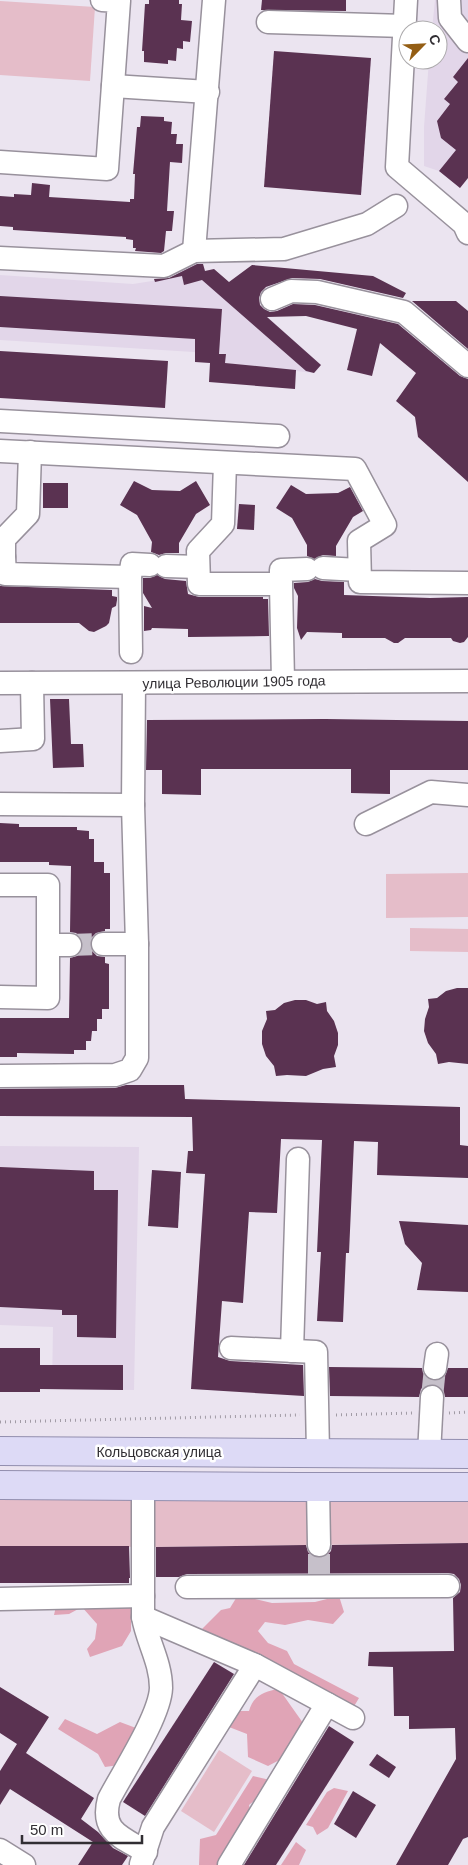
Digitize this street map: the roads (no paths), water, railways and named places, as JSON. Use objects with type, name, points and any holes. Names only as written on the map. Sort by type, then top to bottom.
[{"type":"main road","name":"Кольцовская улица","points":[[0,1451],[468,1454]]},
{"type":"main road","points":[[318,1453],[312,1469],[318,1487]]},
{"type":"main road","points":[[0,1485],[468,1486]]},
{"type":"street","points":[[0,162],[107,169],[119,1],[102,0]]},
{"type":"street","points":[[194,251],[214,0]]},
{"type":"street","points":[[405,20],[406,0]]},
{"type":"street","points":[[449,0],[450,18],[468,41]]},
{"type":"street","points":[[268,22],[398,26]]},
{"type":"street","points":[[403,70],[397,167],[467,224]]},
{"type":"street","points":[[113,86],[208,92]]},
{"type":"street","points":[[0,258],[164,266],[194,251],[284,249],[367,224],[396,206]]},
{"type":"street","points":[[272,299],[291,292],[317,292],[404,312],[468,366]]},
{"type":"street","points":[[0,421],[278,436]]},
{"type":"street","points":[[0,451],[355,470],[385,524],[359,541],[360,582],[468,583]]},
{"type":"street","points":[[30,452],[28,514],[4,539],[2,557],[4,574],[130,576]]},
{"type":"street","points":[[225,463],[223,524],[198,551],[199,584],[281,584]]},
{"type":"street","points":[[131,652],[130,576],[132,564],[198,567]]},
{"type":"street","points":[[283,681],[280,570],[315,568],[360,570]]},
{"type":"street","name":"улица Революции 1905 года","points":[[0,684],[468,681]]},
{"type":"street","points":[[0,741],[33,739],[32,683]]},
{"type":"street","points":[[0,1076],[115,1075],[130,1070],[137,1058],[137,944],[133,805],[134,683]]},
{"type":"street","points":[[366,824],[431,792],[468,795]]},
{"type":"street","points":[[0,804],[133,805]]},
{"type":"street","points":[[0,885],[48,885],[60,945],[48,998],[0,997]]},
{"type":"street","points":[[103,944],[137,944]]},
{"type":"street","points":[[292,1351],[298,1160]]},
{"type":"street","points":[[231,1348],[316,1352],[318,1453]]},
{"type":"street","points":[[429,1454],[431,1405]]},
{"type":"street","points":[[142,1486],[145,1631],[156,1657],[161,1688],[156,1711],[109,1799],[106,1813],[111,1829],[146,1861]]},
{"type":"street","points":[[318,1487],[319,1545]]},
{"type":"street","points":[[186,1587],[319,1582],[448,1586]]},
{"type":"street","points":[[0,1599],[143,1606],[353,1718]]},
{"type":"street","points":[[146,1861],[153,1827],[254,1665]]},
{"type":"street","points":[[229,1865],[327,1704]]},
{"type":"street","points":[[0,1850],[24,1865]]},
{"type":"tunnel","points":[[70,945],[103,944]]},
{"type":"tunnel","points":[[432,1397],[435,1368]]},
{"type":"tunnel","points":[[319,1545],[319,1576]]}]
